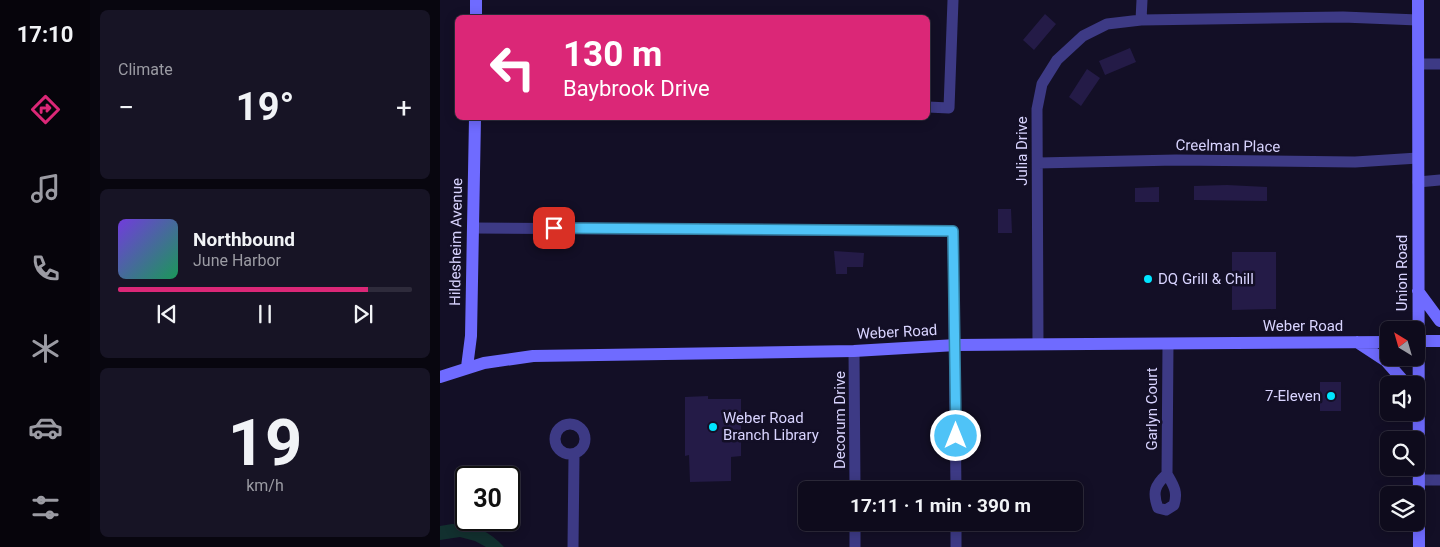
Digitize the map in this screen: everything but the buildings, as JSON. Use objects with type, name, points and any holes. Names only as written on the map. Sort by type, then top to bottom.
[{"type":"main road","points":[[476,0],[476,15]]},
{"type":"main road","name":"Union Road","points":[[1417,321],[1418,0]]},
{"type":"main road","name":"Hildesheim Avenue","points":[[467,366],[471,336],[474,120]]},
{"type":"main road","points":[[1418,291],[1440,321]]},
{"type":"main road","points":[[1425,341],[1440,341]]},
{"type":"main road","points":[[1357,342],[1386,361],[1399,376]]},
{"type":"main road","name":"Weber Road","points":[[440,377],[467,366],[533,356],[854,351],[1038,344],[1380,342]]},
{"type":"main road","name":"Union Road","points":[[1417,421],[1418,547]]},
{"type":"street","points":[[930,107],[949,108],[953,0]]},
{"type":"street","points":[[1141,20],[1142,0]]},
{"type":"street","name":"Julia Drive","points":[[1038,344],[1037,108],[1042,84],[1056,60],[1083,36],[1107,24],[1141,20],[1343,17],[1418,20]]},
{"type":"street","points":[[1418,64],[1440,64]]},
{"type":"street","name":"Creelman Place","points":[[1038,164],[1176,160],[1355,162],[1418,158]]},
{"type":"street","points":[[1418,182],[1440,180]]},
{"type":"street","points":[[474,228],[953,231],[956,346],[956,481]]},
{"type":"street","name":"Garlyn Court","points":[[1167,474],[1168,344]]},
{"type":"street","name":"Decorum Drive","points":[[854,351],[855,481]]},
{"type":"street","points":[[572,547],[574,455]]},
{"type":"street","points":[[1418,480],[1440,480]]},
{"type":"street","points":[[855,531],[855,547]]},
{"type":"street","points":[[956,531],[956,547]]},
{"type":"green space","points":[[455,524],[455,531],[483,531],[499,541],[504,547],[486,547],[475,541],[460,537],[440,540],[440,526]]},
{"type":"place","name":"DQ Grill & Chill","points":[[1148,279]]},
{"type":"place","name":"7-Eleven","points":[[1331,396]]},
{"type":"place","name":"Weber Road Branch Library","points":[[713,427]]},
{"type":"route","points":[[554,228],[953,231],[956,436]]}]
